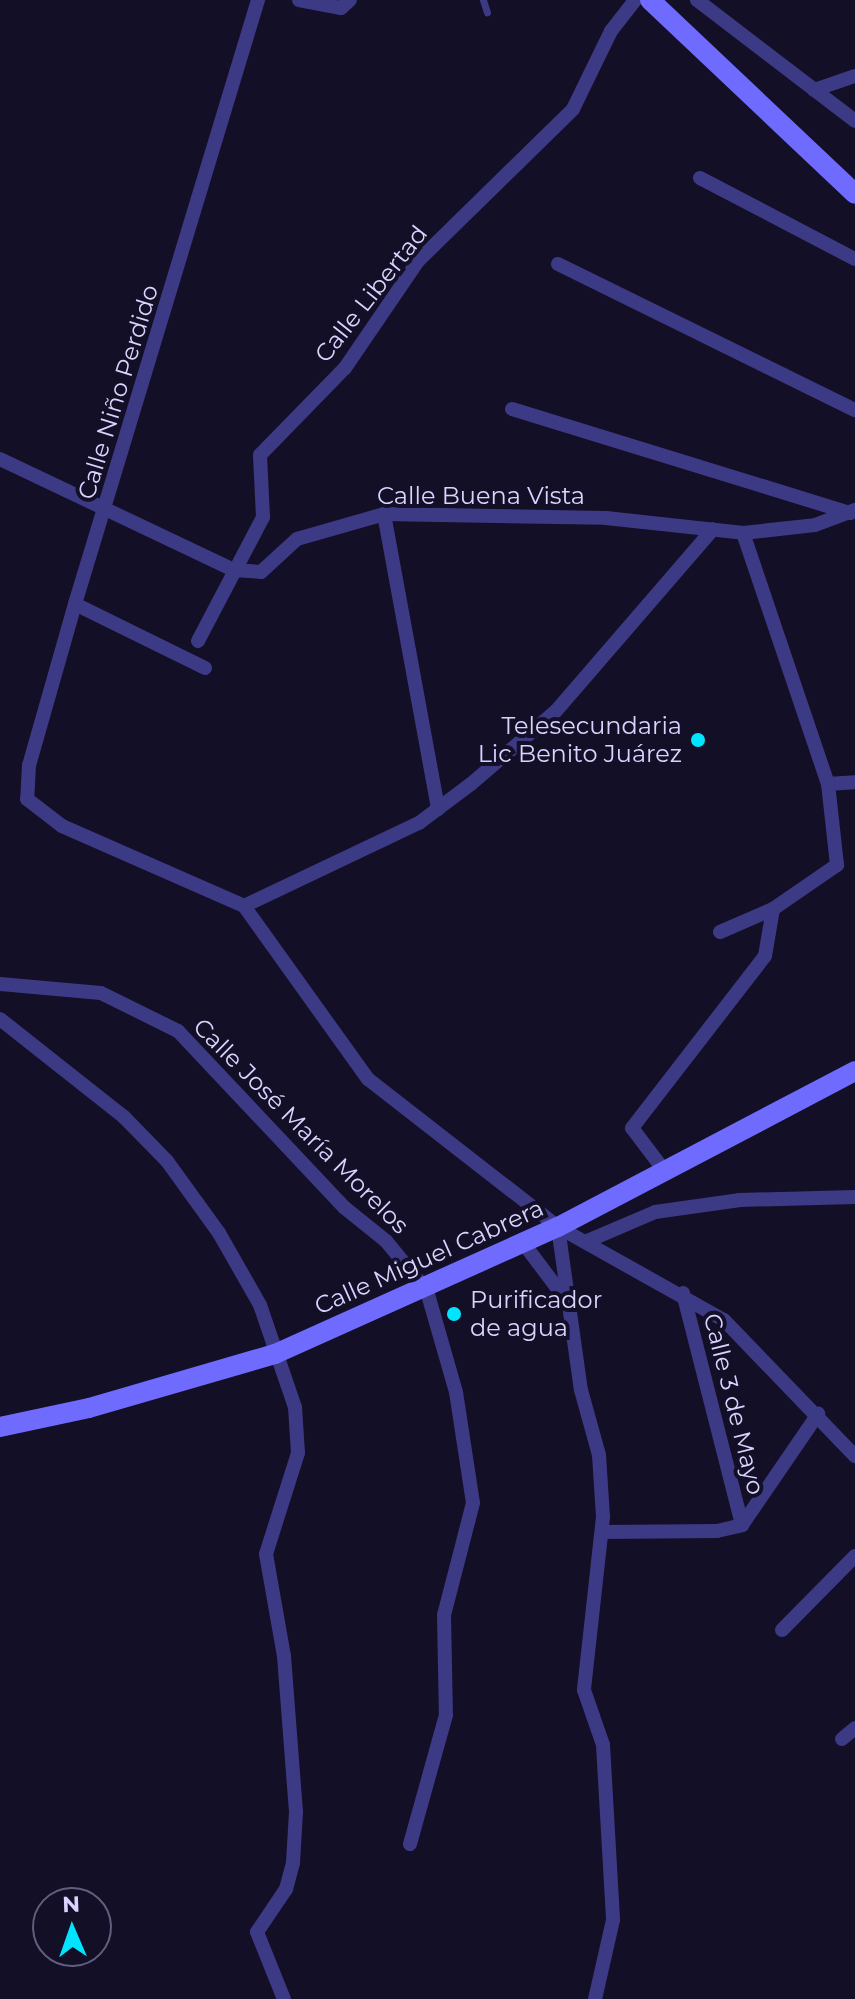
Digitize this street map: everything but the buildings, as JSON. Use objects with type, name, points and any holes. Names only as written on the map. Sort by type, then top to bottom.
[{"type":"street","name":"Calle Niño Perdido","points":[[244,906],[62,826],[27,799],[29,765],[75,604],[258,0]]},
{"type":"street","points":[[299,0],[345,4]]},
{"type":"street","name":"Calle Libertad","points":[[198,641],[234,570],[249,552],[263,517],[260,455],[345,368],[418,261],[573,109],[611,31],[635,0]]},
{"type":"street","points":[[650,0],[855,194]]},
{"type":"street","points":[[697,0],[855,121]]},
{"type":"street","points":[[814,90],[855,76]]},
{"type":"street","points":[[700,178],[855,259]]},
{"type":"street","points":[[558,264],[855,410]]},
{"type":"street","points":[[512,409],[853,512]]},
{"type":"street","points":[[0,459],[107,506],[234,570]]},
{"type":"street","name":"Calle Buena Vista","points":[[234,570],[261,572],[297,539],[384,514],[606,518],[743,533],[815,525],[853,512]]},
{"type":"street","points":[[384,514],[438,809]]},
{"type":"street","points":[[713,529],[556,711],[438,809],[244,906],[368,1079],[558,1227],[683,1293],[724,1320],[818,1414],[855,1456]]},
{"type":"street","points":[[720,932],[773,909],[837,865],[828,784],[743,533]]},
{"type":"street","points":[[75,604],[205,668]]},
{"type":"street","points":[[828,784],[855,782]]},
{"type":"street","points":[[663,1169],[632,1128],[765,956],[773,909]]},
{"type":"street","name":"Calle José María Morelos","points":[[0,984],[101,993],[178,1031],[345,1208],[386,1241],[427,1291],[456,1392],[473,1503],[444,1615],[446,1715],[410,1844]]},
{"type":"street","points":[[0,1019],[124,1117],[167,1161],[219,1233],[260,1305],[295,1407],[298,1453],[266,1554],[284,1656],[296,1812],[286,1889],[257,1932],[284,1999]]},
{"type":"street","name":"Calle Miguel Cabrera","points":[[0,1427],[89,1408],[275,1354],[427,1291],[558,1227],[663,1169],[855,1071]]},
{"type":"street","points":[[585,1242],[655,1212],[740,1200],[855,1197]]},
{"type":"street","points":[[558,1227],[567,1301],[599,1455],[602,1532],[584,1690],[603,1745],[613,1920],[595,1999]]},
{"type":"street","points":[[524,1244],[567,1301]]},
{"type":"street","name":"Calle 3 de Mayo","points":[[683,1293],[742,1525]]},
{"type":"street","points":[[602,1532],[717,1531],[742,1525],[818,1414]]},
{"type":"street","points":[[782,1630],[855,1556]]},
{"type":"street","points":[[842,1739],[855,1728]]},
{"type":"lane","points":[[483,0],[487,12]]},
{"type":"place","name":"Telesecundaria Lic Benito Juárez","points":[[698,740]]},
{"type":"place","name":"Purificador de agua","points":[[454,1314]]}]
